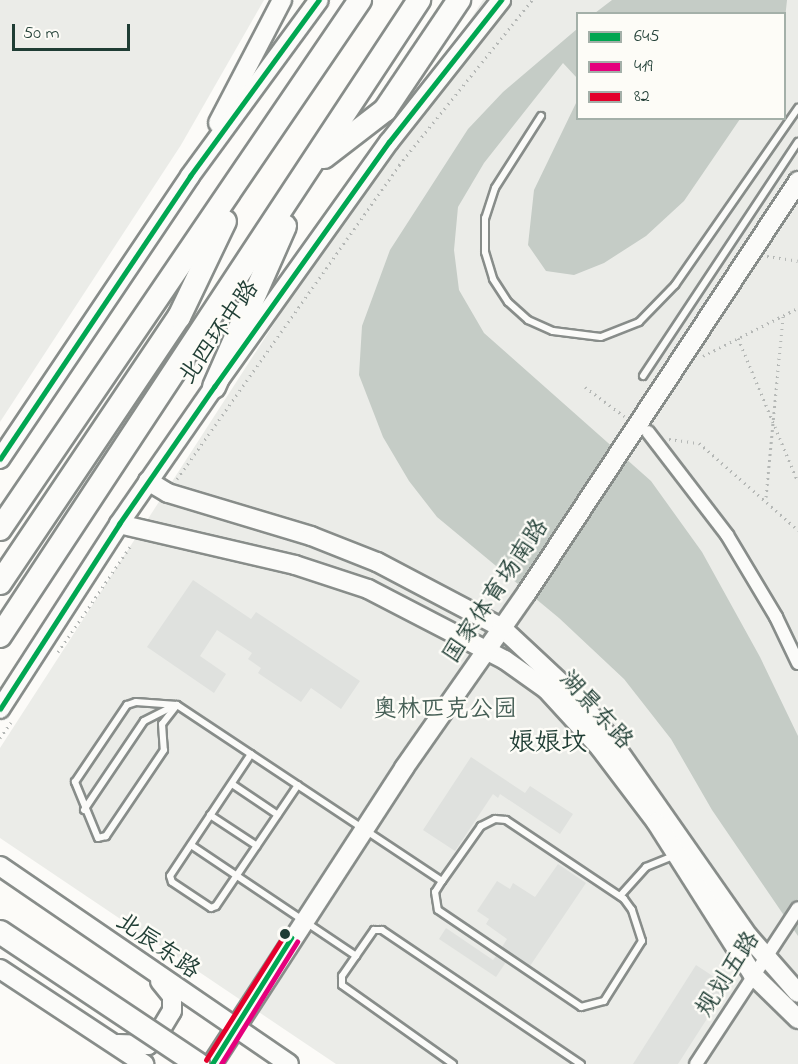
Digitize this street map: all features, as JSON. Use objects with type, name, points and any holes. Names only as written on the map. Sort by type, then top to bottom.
[{"type":"highway","points":[[0,529],[360,0]]},
{"type":"highway","name":"北四环中路","points":[[0,636],[311,168],[419,0]]},
{"type":"highway","points":[[214,387],[311,168],[385,110],[459,0]]},
{"type":"highway","points":[[0,583],[179,317],[257,154]]},
{"type":"highway","points":[[0,932],[198,1064]]},
{"type":"street","points":[[190,176],[282,0]]},
{"type":"street","name":"北四环中路","points":[[7,714],[119,524],[148,481],[389,142],[501,0]]},
{"type":"street","points":[[0,459],[190,176],[318,2]]},
{"type":"street","name":"国家体育场南路","points":[[212,1064],[233,1027],[365,828],[625,446],[643,429],[798,181]]},
{"type":"street","points":[[643,429],[726,535],[776,617],[798,663]]},
{"type":"street","name":"湖景东路","points":[[148,481],[168,493],[311,536],[377,562],[502,628],[577,698],[608,736],[766,956],[798,993]]},
{"type":"street","name":"湖景东路","points":[[119,524],[295,565],[368,589],[487,651],[560,701],[600,748],[676,854],[753,975],[798,1019]]},
{"type":"street","name":"北辰东路","points":[[0,866],[158,977],[289,1064]]},
{"type":"street","name":"规划五路","points":[[696,1064],[798,908]]},
{"type":"street","points":[[0,969],[118,1044],[144,1064]]},
{"type":"street","points":[[118,1044],[148,1045],[172,1011],[172,996],[158,977]]},
{"type":"lane","points":[[541,116],[495,188],[485,218],[485,252],[498,286],[528,320],[553,332],[601,337],[639,322],[675,285],[798,108]]},
{"type":"lane","points":[[643,376],[798,142]]},
{"type":"lane","points":[[177,705],[162,724],[164,750],[106,836],[98,838],[84,810],[75,782],[127,705],[136,702],[177,705],[442,881]]},
{"type":"lane","points":[[84,810],[144,721],[177,705]]},
{"type":"lane","points":[[252,754],[170,876],[172,882],[211,908],[216,906],[298,784]]},
{"type":"lane","points":[[232,784],[278,814]]},
{"type":"lane","points":[[210,815],[257,846]]},
{"type":"lane","points":[[495,819],[506,819],[620,896],[632,910],[642,941],[604,1001],[582,1007],[438,910],[435,892],[442,881],[481,826],[495,819]]},
{"type":"lane","points":[[191,845],[356,956]]},
{"type":"lane","points":[[620,896],[646,867],[676,854]]},
{"type":"lane","points":[[453,1064],[342,985],[342,976],[374,930],[382,930],[581,1064]]},
{"type":"path","points":[[168,493],[399,165],[532,0]]},
{"type":"path","points":[[764,255],[798,261]]},
{"type":"path","points":[[695,360],[798,308]]},
{"type":"path","points":[[766,497],[783,316]]},
{"type":"path","points":[[738,338],[798,482]]},
{"type":"path","points":[[585,387],[643,429],[661,438],[699,443],[798,530]]},
{"type":"path","points":[[54,659],[141,530]]},
{"type":"path","points":[[0,738],[7,714]]},
{"type":"green space","points":[[0,0],[264,0],[181,145],[0,422]]},
{"type":"green space","name":"奥林匹克公园","points":[[483,0],[798,0],[798,1064],[336,1064],[0,838],[0,748]]},
{"type":"shaded area","points":[[612,0],[787,0],[786,12],[596,12]]},
{"type":"shaded area","points":[[576,30],[576,77],[563,63],[484,163],[458,207],[454,250],[459,290],[484,333],[651,481],[702,552],[760,657],[798,736],[798,936],[712,810],[671,739],[624,679],[559,618],[437,517],[409,481],[383,437],[359,375],[362,326],[390,250],[468,129],[503,92]]},
{"type":"shaded area","points":[[576,103],[576,120],[739,120],[684,201],[646,236],[604,263],[574,275],[546,271],[528,245],[534,190]]},
{"type":"building","points":[[193,580],[251,619],[256,612],[360,681],[341,709],[311,688],[301,702],[258,673],[261,668],[248,659],[252,653],[217,630],[200,656],[226,674],[214,693],[147,647]]},
{"type":"building","points":[[471,757],[525,793],[530,786],[573,814],[560,834],[500,794],[498,798],[493,794],[455,851],[423,830]]},
{"type":"building","points":[[558,864],[586,883],[530,966],[502,947],[507,939],[486,924],[489,919],[477,911],[497,881],[510,889],[513,883],[535,897]]},
{"type":"building","points":[[446,928],[493,960],[496,956],[506,962],[496,977],[439,939]]},
{"type":"building","points":[[696,965],[728,986],[678,1064],[633,1064]]},
{"type":"transit line","name":"645","points":[[0,459],[190,176],[319,0]]},
{"type":"transit line","name":"645","points":[[0,709],[119,524],[214,387],[389,142],[501,0]]},
{"type":"transit line","name":"82","points":[[206,1060],[285,934]]},
{"type":"transit line","name":"645","points":[[212,1064],[291,938]]},
{"type":"transit line","name":"419","points":[[221,1064],[297,942]]},
{"type":"district","name":"娘娘坟","points":[[548,745]]}]
